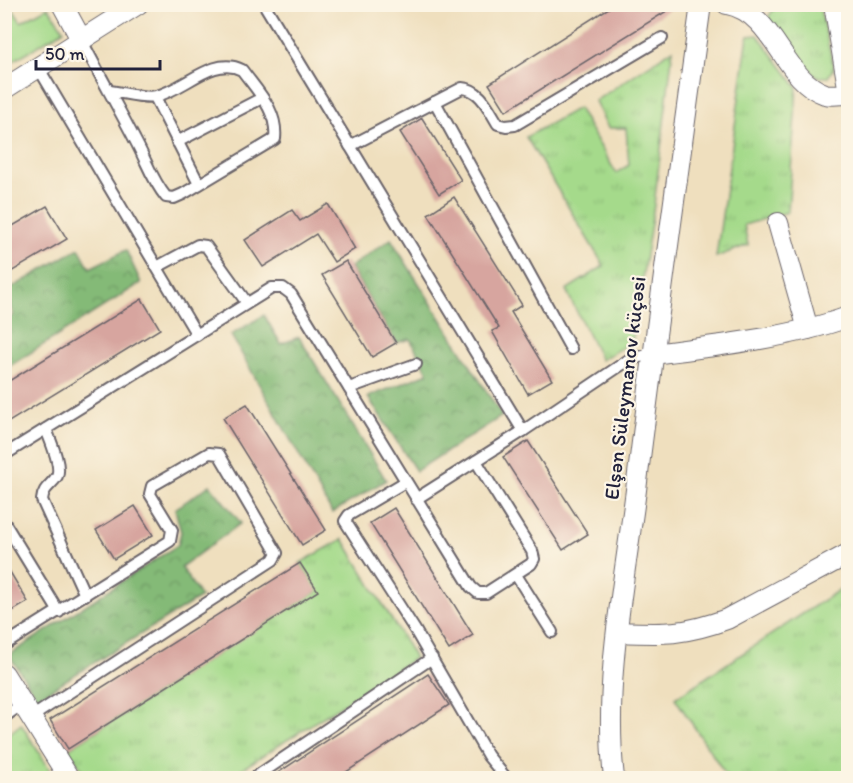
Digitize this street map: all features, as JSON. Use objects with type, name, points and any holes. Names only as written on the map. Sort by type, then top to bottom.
[{"type":"street","points":[[62,4],[81,41]]},
{"type":"street","points":[[4,88],[138,4]]},
{"type":"street","name":"Elşən Süleymanov küçəsi","points":[[614,778],[612,696],[618,632],[701,4]]},
{"type":"street","points":[[727,4],[748,12],[760,23],[794,69],[810,85],[826,94],[849,94]]},
{"type":"street","points":[[834,4],[849,87]]},
{"type":"street","points":[[778,223],[808,329]]},
{"type":"street","points":[[653,354],[706,348],[808,329],[849,317]]},
{"type":"street","points":[[618,632],[668,634],[709,626],[727,619],[849,554]]},
{"type":"street","points":[[4,674],[69,778]]},
{"type":"lane","points":[[264,4],[523,431]]},
{"type":"lane","points":[[350,146],[462,88],[470,88],[476,92],[498,124],[515,125],[662,38]]},
{"type":"lane","points":[[81,41],[137,143],[156,185],[166,198],[174,198],[275,139],[277,127],[274,116],[242,70],[227,65],[155,97],[109,91]]},
{"type":"lane","points":[[38,67],[197,335]]},
{"type":"lane","points":[[155,97],[199,184]]},
{"type":"lane","points":[[177,142],[262,98]]},
{"type":"lane","points":[[435,102],[572,349]]},
{"type":"lane","points":[[157,267],[198,245],[206,246],[247,303]]},
{"type":"lane","points":[[4,455],[272,288],[283,288],[291,294],[471,587],[478,593],[486,593],[516,575],[534,559],[532,551],[476,461]]},
{"type":"lane","points":[[416,499],[630,359],[653,354]]},
{"type":"lane","points":[[349,388],[416,364]]},
{"type":"lane","points":[[46,429],[59,465],[58,474],[43,491],[42,500],[85,595]]},
{"type":"lane","points":[[4,645],[170,541],[172,530],[150,494],[152,486],[209,453],[219,454],[277,553],[273,560],[26,711],[4,717]]},
{"type":"lane","points":[[405,482],[349,515],[345,520],[432,658],[500,777]]},
{"type":"lane","points":[[4,522],[59,612]]},
{"type":"lane","points":[[516,575],[552,632]]},
{"type":"lane","points":[[254,778],[432,658]]},
{"type":"green space","points":[[5,4],[10,5],[21,22],[48,7],[64,30],[5,66]]},
{"type":"green space","points":[[776,5],[819,5],[834,68],[828,77],[818,77],[809,73],[767,19]]},
{"type":"green space","points":[[758,35],[797,87],[788,212],[744,225],[748,245],[716,257],[748,36]]},
{"type":"green space","points":[[673,49],[654,205],[632,342],[601,360],[566,290],[604,266],[526,137],[578,108],[616,173],[629,165],[626,128],[608,128],[595,101]]},
{"type":"green space","points":[[391,239],[502,416],[416,471],[368,397],[428,373],[410,339],[396,343],[350,267]]},
{"type":"green space","points":[[79,248],[90,268],[126,250],[141,283],[5,369],[5,321],[14,315],[5,297],[5,292]]},
{"type":"green space","points":[[264,315],[281,344],[299,337],[386,480],[332,513],[231,335]]},
{"type":"green space","points":[[210,485],[241,523],[181,567],[201,597],[37,698],[9,655],[178,545],[181,532],[175,509]]},
{"type":"green space","points":[[343,539],[415,658],[228,778],[88,778],[68,749],[317,591],[300,563]]},
{"type":"green space","points":[[848,584],[848,778],[728,778],[675,698]]},
{"type":"green space","points":[[21,724],[55,778],[5,778],[5,737]]},
{"type":"building","points":[[615,4],[678,4],[506,111],[489,84]]},
{"type":"building","points":[[422,118],[461,180],[439,194],[400,132]]},
{"type":"building","points":[[454,197],[522,305],[511,312],[552,380],[528,394],[492,331],[499,328],[428,214]]},
{"type":"building","points":[[328,204],[355,249],[334,262],[316,234],[263,267],[245,240],[292,210],[300,221]]},
{"type":"building","points":[[47,206],[67,239],[4,276],[4,231]]},
{"type":"building","points":[[346,261],[396,343],[372,357],[322,275]]},
{"type":"building","points":[[142,299],[160,329],[4,425],[4,384]]},
{"type":"building","points":[[247,404],[326,530],[302,545],[223,418]]},
{"type":"building","points":[[528,441],[588,534],[563,550],[503,457]]},
{"type":"building","points":[[135,506],[153,535],[114,559],[96,530]]},
{"type":"building","points":[[394,508],[473,635],[449,650],[370,523]]},
{"type":"building","points":[[4,562],[28,602],[4,616]]},
{"type":"building","points":[[300,563],[318,591],[68,749],[50,720]]},
{"type":"building","points":[[428,674],[449,705],[337,778],[270,778]]}]
